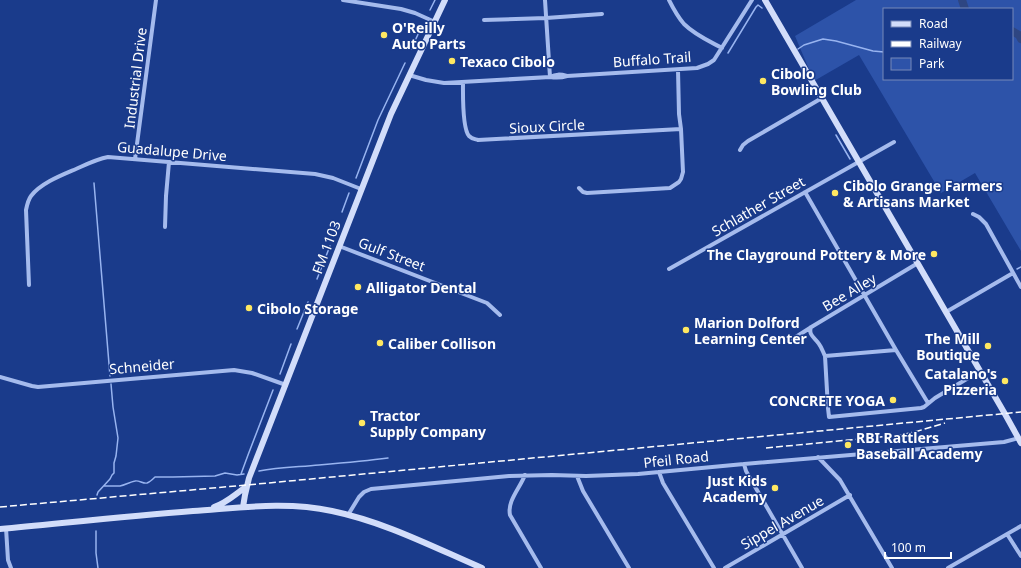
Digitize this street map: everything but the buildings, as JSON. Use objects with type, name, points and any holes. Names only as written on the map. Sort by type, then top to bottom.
[{"type":"main road","name":"FM 1103","points":[[243,507],[249,478],[361,189],[409,75],[445,0]]},
{"type":"main road","points":[[765,0],[1020,440]]},
{"type":"main road","points":[[207,510],[232,498],[246,487]]},
{"type":"main road","points":[[3,528],[243,507],[292,506],[316,508],[375,523],[482,568]]},
{"type":"street","name":"Industrial Drive","points":[[135,159],[156,0]]},
{"type":"street","points":[[343,0],[401,9],[415,13],[435,22]]},
{"type":"street","points":[[545,0],[550,77]]},
{"type":"street","points":[[669,0],[677,15],[687,26],[694,32],[722,48]]},
{"type":"street","name":"Buffalo Trail","points":[[409,75],[437,83],[550,77],[561,78],[567,76],[691,69],[708,64],[714,60],[752,0]]},
{"type":"street","points":[[484,20],[602,14]]},
{"type":"street","points":[[579,188],[583,192],[587,193],[670,188],[681,180],[683,172],[678,70]]},
{"type":"street","name":"Sioux Circle","points":[[463,82],[464,122],[466,132],[469,136],[478,140],[681,129]]},
{"type":"street","points":[[740,150],[748,141],[822,98]]},
{"type":"street","name":"Schlather Street","points":[[669,269],[894,142]]},
{"type":"street","name":"Guadalupe Drive","points":[[29,285],[26,218],[27,205],[30,197],[44,185],[91,161],[108,157],[315,174],[333,178],[361,189]]},
{"type":"street","points":[[166,227],[166,196],[169,162]]},
{"type":"street","points":[[805,192],[928,403]]},
{"type":"street","points":[[973,214],[979,217],[986,224],[1021,287]]},
{"type":"street","name":"Gulf Street","points":[[339,246],[487,303],[500,315]]},
{"type":"street","name":"Bee Alley","points":[[791,340],[918,263]]},
{"type":"street","points":[[946,312],[1013,272]]},
{"type":"street","points":[[811,327],[811,334],[822,349],[825,356],[829,417],[921,408],[980,371]]},
{"type":"street","points":[[825,356],[896,350]]},
{"type":"street","name":"Schneider","points":[[0,377],[38,387],[234,370],[252,373],[286,385]]},
{"type":"street","name":"Pfeil Road","points":[[348,515],[359,497],[364,492],[371,489],[525,475],[577,476],[638,474],[1020,440]]},
{"type":"street","points":[[818,457],[840,480],[892,568]]},
{"type":"street","points":[[744,464],[746,471],[802,568]]},
{"type":"street","points":[[659,472],[663,483],[714,568]]},
{"type":"street","points":[[525,475],[509,510],[510,515],[541,568]]},
{"type":"street","points":[[577,476],[583,490],[629,568]]},
{"type":"street","name":"Sippel Avenue","points":[[725,568],[850,495]]},
{"type":"street","points":[[948,568],[1021,526]]},
{"type":"street","points":[[3,528],[8,560],[11,568]]},
{"type":"street","points":[[1007,534],[1021,556]]},
{"type":"green space","points":[[856,0],[1021,0],[1021,251],[975,173],[941,193],[859,55],[814,81],[795,36]]},
{"type":"waterway","points":[[430,10],[435,0]]},
{"type":"waterway","points":[[962,0],[965,8]]},
{"type":"waterway","points":[[728,53],[756,7],[758,5],[762,8]]},
{"type":"waterway","points":[[411,49],[422,26]]},
{"type":"waterway","points":[[1013,32],[1019,35],[1021,39]]},
{"type":"waterway","points":[[798,49],[804,45],[823,39],[873,51],[883,52]]},
{"type":"waterway","points":[[356,178],[378,120],[405,63]]},
{"type":"waterway","points":[[836,135],[850,159]]},
{"type":"waterway","points":[[94,183],[110,376]]},
{"type":"waterway","points":[[342,212],[349,193]]},
{"type":"waterway","points":[[335,231],[337,226]]},
{"type":"waterway","points":[[317,279],[330,246]]},
{"type":"waterway","points":[[1017,269],[1021,267]]},
{"type":"waterway","points":[[297,329],[308,302]]},
{"type":"waterway","points":[[280,374],[291,344]]},
{"type":"waterway","points":[[97,495],[114,473],[118,438],[111,384]]},
{"type":"waterway","points":[[241,474],[273,390]]},
{"type":"waterway","points":[[259,471],[388,458]]},
{"type":"waterway","points":[[104,486],[120,486],[133,481],[147,483],[155,477],[215,476],[225,473],[237,475],[244,474]]},
{"type":"waterway","points":[[96,531],[98,568]]},
{"type":"railway","points":[[0,507],[1021,412]]},
{"type":"railway","points":[[766,448],[901,435],[945,423]]},
{"type":"place","name":"O'Reilly Auto Parts","points":[[384,35]]},
{"type":"place","name":"Texaco Cibolo","points":[[452,61]]},
{"type":"place","name":"Cibolo Bowling Club","points":[[763,81]]},
{"type":"place","name":"Cibolo Grange Farmers & Artisans Market","points":[[835,193]]},
{"type":"place","name":"The Clayground Pottery & More","points":[[934,254]]},
{"type":"place","name":"Alligator Dental","points":[[358,287]]},
{"type":"place","name":"Cibolo Storage","points":[[249,308]]},
{"type":"place","name":"Marion Dolford Learning Center","points":[[686,330]]},
{"type":"place","name":"Caliber Collison","points":[[380,343]]},
{"type":"place","name":"The Mill Boutique","points":[[988,346]]},
{"type":"place","name":"Catalano's Pizzeria","points":[[1005,381]]},
{"type":"place","name":"CONCRETE YOGA","points":[[893,400]]},
{"type":"place","name":"Tractor Supply Company","points":[[362,423]]},
{"type":"place","name":"RBI Rattlers Baseball Academy","points":[[848,445]]},
{"type":"place","name":"Just Kids Academy","points":[[775,488]]}]
